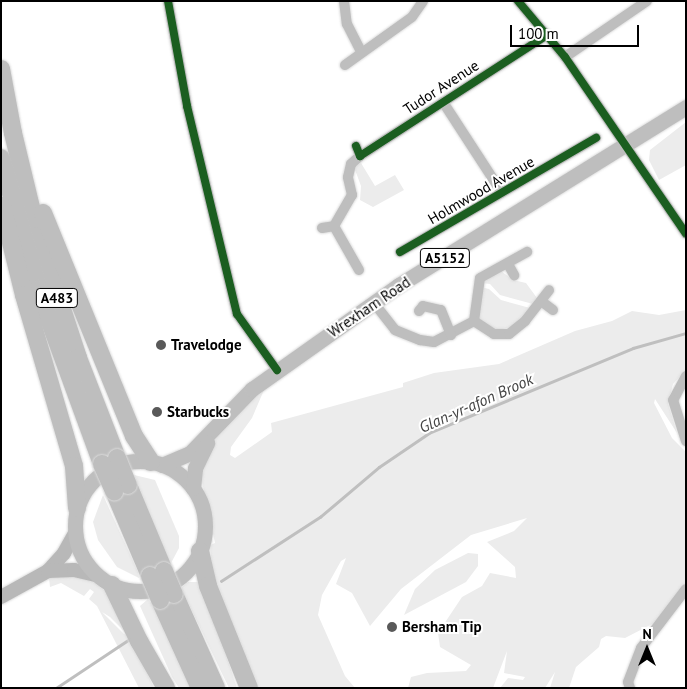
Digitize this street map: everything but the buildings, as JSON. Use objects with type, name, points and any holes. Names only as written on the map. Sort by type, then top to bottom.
[{"type":"highway","name":"A483","points":[[1,69],[13,133],[36,227],[109,461]]},
{"type":"highway","points":[[13,133],[107,374],[134,436],[156,463]]},
{"type":"highway","name":"A483","points":[[1,158],[38,289],[167,597],[200,688]]},
{"type":"highway","points":[[1,203],[24,295],[74,466],[77,508]]},
{"type":"highway","points":[[200,551],[208,586],[249,688]]},
{"type":"highway","points":[[112,585],[138,642],[166,688]]},
{"type":"highway","name":"A483","points":[[167,597],[216,688]]},
{"type":"main road","name":"Wrexham Road","points":[[156,463],[183,458],[252,389],[276,370],[374,303],[686,107]]},
{"type":"main road","name":"Wrexham Road","points":[[193,488],[195,468],[216,426]]},
{"type":"main road","points":[[48,571],[66,569],[96,575],[112,585],[132,591],[153,590],[173,582],[189,569],[200,551],[205,529],[202,508],[193,488],[179,474],[156,463],[135,461],[105,471],[83,493],[77,508],[75,533],[82,556],[96,575]]},
{"type":"main road","points":[[1,597],[48,571],[64,553],[75,533]]},
{"type":"street","points":[[168,1],[187,106],[237,314],[276,370]]},
{"type":"street","points":[[344,1],[346,24],[360,52]]},
{"type":"street","points":[[345,65],[360,52],[412,17],[423,1]]},
{"type":"street","points":[[564,57],[647,1]]},
{"type":"street","points":[[523,3],[564,57],[623,147],[686,234]]},
{"type":"street","name":"Tudor Avenue","points":[[334,226],[352,195],[348,177],[351,164],[358,151],[443,102],[547,35]]},
{"type":"street","points":[[443,102],[502,193]]},
{"type":"street","name":"Holmwood Avenue","points":[[400,252],[502,193],[577,154],[596,138]]},
{"type":"street","points":[[322,228],[334,226],[359,262]]},
{"type":"street","points":[[374,303],[395,330],[420,340],[434,342],[451,336],[474,321],[480,278],[527,252]]},
{"type":"street","points":[[508,264],[514,275]]},
{"type":"street","points":[[474,321],[494,334],[509,334],[525,321],[549,290]]},
{"type":"street","points":[[541,301],[553,310]]},
{"type":"street","points":[[420,311],[423,306],[441,310],[451,336]]},
{"type":"street","points":[[686,376],[673,400],[686,441]]},
{"type":"street","points":[[630,688],[628,682],[641,648],[686,589]]},
{"type":"shaded area","points":[[686,122],[686,165],[659,180],[649,160],[650,150]]},
{"type":"shaded area","points":[[361,163],[375,186],[395,175],[404,190],[373,207],[360,200],[361,186],[354,167]]},
{"type":"shaded area","points":[[501,271],[513,280],[526,283],[537,298],[533,304],[500,295],[490,284],[482,283]]},
{"type":"shaded area","points":[[480,287],[489,289],[501,300],[530,308],[514,326],[496,331],[480,323]]},
{"type":"shaded area","points":[[686,310],[686,370],[673,384],[668,404],[677,433],[655,399],[654,403],[672,438],[686,452],[686,583],[658,621],[625,638],[606,636],[601,639],[599,647],[576,667],[569,688],[550,688],[555,672],[545,688],[500,688],[508,678],[523,680],[525,677],[504,673],[507,651],[493,688],[408,688],[411,677],[427,673],[466,671],[471,665],[440,647],[438,633],[462,597],[482,586],[490,573],[516,578],[515,567],[487,542],[514,531],[527,518],[471,535],[401,589],[370,626],[352,593],[336,584],[346,558],[341,561],[322,595],[318,615],[345,676],[355,688],[256,688],[213,580],[210,545],[215,543],[200,472],[209,446],[243,404],[264,390],[252,418],[231,447],[230,455],[235,458],[272,432],[271,423],[403,387],[403,383],[434,373],[499,364],[575,331],[612,321],[632,311],[659,315]]},
{"type":"shaded area","points":[[130,474],[155,480],[179,536],[179,548],[170,565]]},
{"type":"shaded area","points":[[103,495],[139,578],[117,567],[98,540],[93,522]]},
{"type":"shaded area","points":[[468,553],[478,554],[478,566],[466,582],[404,615],[415,589],[435,570]]},
{"type":"shaded area","points":[[64,572],[84,575],[113,597],[128,632],[125,632],[102,612],[124,634],[130,636],[154,688],[139,688],[97,606],[89,599],[94,592],[90,589],[84,596],[61,583],[50,587],[49,578]]},
{"type":"shaded area","points":[[188,582],[202,582],[237,688],[229,688],[181,588]]},
{"type":"shaded area","points":[[148,599],[155,609],[193,688],[179,688],[172,677],[140,606]]},
{"type":"waterway","name":"Glan-yr-afon Brook","points":[[221,581],[320,517],[379,467],[429,433],[633,348],[686,333]]},
{"type":"waterway","points":[[56,688],[128,640]]},
{"type":"cycle path","points":[[168,1],[187,106],[237,314],[277,370]]},
{"type":"cycle path","points":[[518,1],[565,57],[686,234]]},
{"type":"cycle path","points":[[356,146],[360,156],[547,35]]},
{"type":"cycle path","points":[[400,252],[596,138]]},
{"type":"place","name":"Travelodge","points":[[161,345]]},
{"type":"place","name":"Starbucks","points":[[157,412]]},
{"type":"place","name":"Bersham Tip","points":[[392,627]]}]
